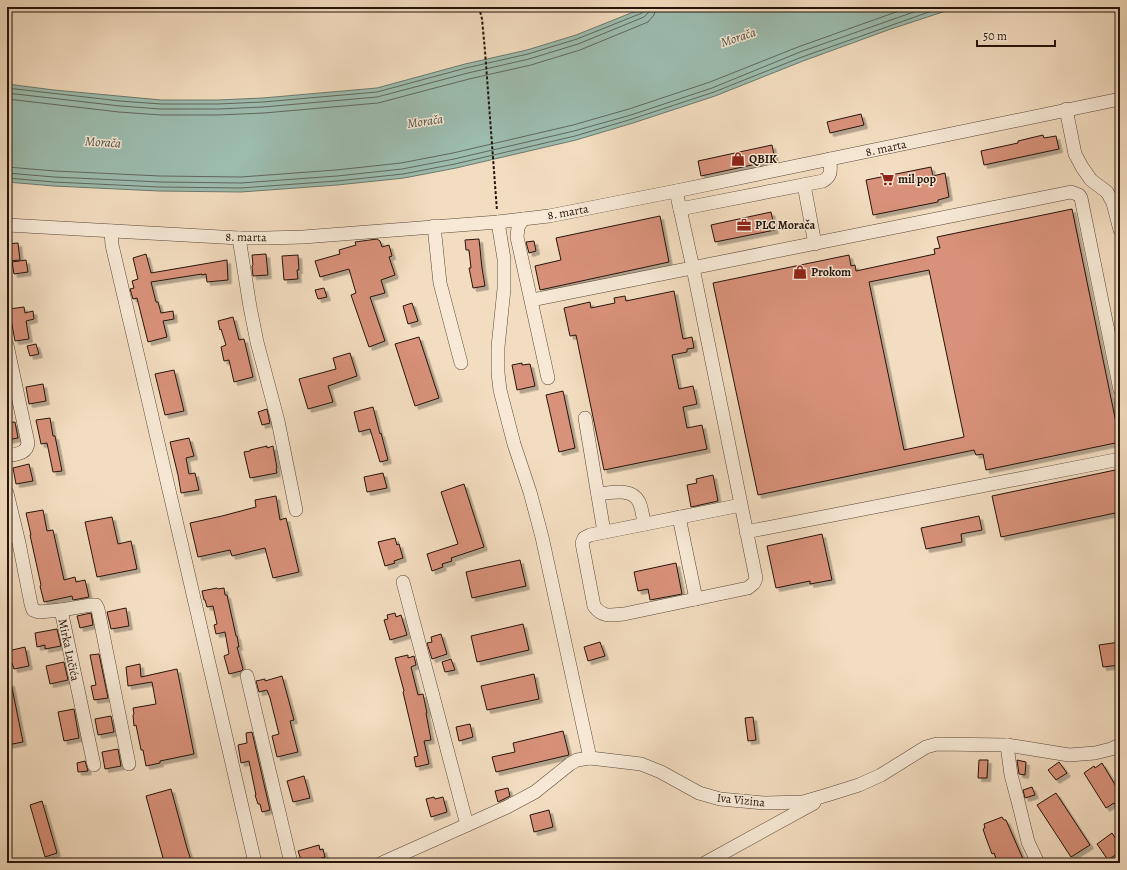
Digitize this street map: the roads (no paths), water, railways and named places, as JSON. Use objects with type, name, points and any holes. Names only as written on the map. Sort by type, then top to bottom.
[{"type":"street","name":"8. marta","points":[[7,225],[239,238],[266,238],[302,237],[498,222],[549,216],[676,191],[1120,99]]},
{"type":"street","points":[[1066,109],[1075,154],[1091,180],[1107,192],[1113,203],[1120,230]]},
{"type":"street","points":[[680,209],[823,181],[828,178],[830,173],[830,159]]},
{"type":"street","points":[[804,185],[815,244]]},
{"type":"street","points":[[676,191],[693,268],[756,578],[754,583],[748,588],[624,614],[604,614],[598,612],[594,606],[582,543],[584,538],[590,534],[741,505]]},
{"type":"street","points":[[532,300],[1072,192],[1079,195],[1081,198],[1120,390]]},
{"type":"street","points":[[523,219],[518,228],[518,236],[548,378]]},
{"type":"street","points":[[498,222],[504,260],[504,289],[498,347],[498,373],[504,407],[542,536],[590,758]]},
{"type":"street","points":[[434,226],[440,283],[461,363]]},
{"type":"street","points":[[111,231],[116,260],[255,863]]},
{"type":"street","points":[[239,238],[257,342],[278,421],[296,510]]},
{"type":"street","points":[[7,345],[28,443],[26,450],[22,453],[7,456]]},
{"type":"street","points":[[585,418],[604,532]]},
{"type":"street","points":[[746,532],[1120,459]]},
{"type":"street","points":[[598,494],[628,492],[635,495],[639,502],[644,524]]},
{"type":"street","name":"Mirka Lučića","points":[[7,493],[13,544],[33,610],[39,612],[61,610],[94,765]]},
{"type":"street","points":[[679,517],[696,599]]},
{"type":"street","points":[[403,582],[467,825]]},
{"type":"street","points":[[61,610],[91,605],[96,605],[98,609],[129,764]]},
{"type":"street","points":[[248,676],[291,863]]},
{"type":"street","name":"Iva Vizina","points":[[382,863],[507,807],[534,792],[577,760],[590,758],[641,764],[651,767],[699,793],[720,799],[764,803],[803,802],[859,785],[881,775],[926,747],[937,744],[1007,745],[1068,755],[1095,753],[1120,746]]},
{"type":"street","points":[[1007,745],[1010,775],[1028,842],[1038,863]]},
{"type":"street","points":[[705,863],[826,795]]},
{"type":"water","name":"Morača","points":[[646,7],[958,7],[888,30],[803,61],[715,96],[633,123],[576,140],[456,168],[404,178],[337,185],[241,192],[159,191],[54,186],[7,182],[7,84],[161,100],[263,98],[377,88],[465,64],[527,50],[576,35]]},
{"type":"place","name":"QBIK","points":[[738,159]]},
{"type":"place","name":"mil pop","points":[[887,179]]},
{"type":"place","name":"PLC Morača","points":[[744,225]]},
{"type":"place","name":"Prokom","points":[[800,272]]}]
